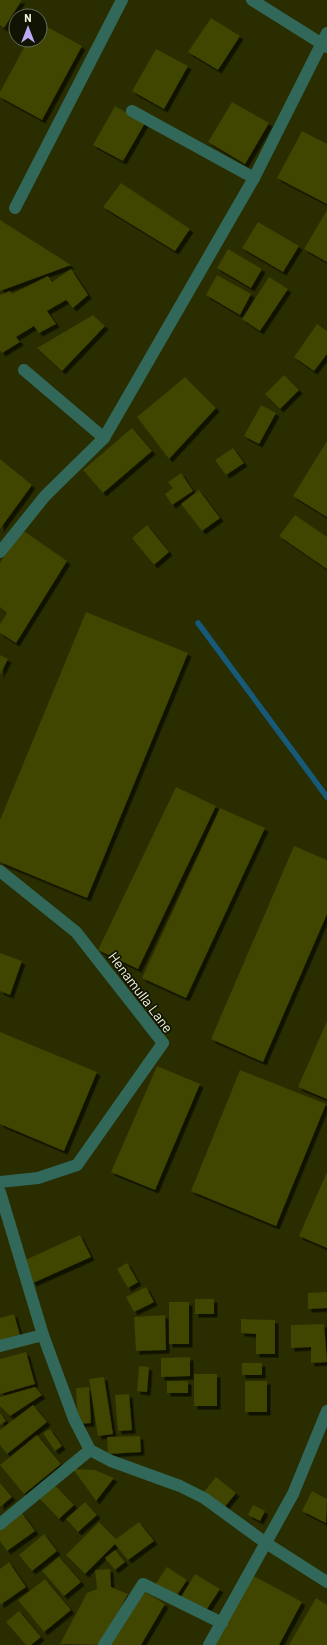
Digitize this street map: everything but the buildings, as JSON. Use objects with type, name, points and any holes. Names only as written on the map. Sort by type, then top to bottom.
[{"type":"street","points":[[15,208],[122,0]]},
{"type":"street","points":[[252,0],[324,46]]},
{"type":"street","points":[[0,552],[45,496],[104,438],[254,178],[324,46],[327,33]]},
{"type":"street","points":[[132,111],[254,178]]},
{"type":"street","points":[[24,370],[104,438]]},
{"type":"street","name":"Henamulla Lane","points":[[0,871],[76,932],[163,1043],[77,1165],[38,1178],[0,1182]]},
{"type":"street","points":[[0,1192],[43,1336],[74,1419],[90,1450],[111,1461],[180,1486],[204,1498],[266,1543],[327,1582]]},
{"type":"street","points":[[0,1346],[43,1336]]},
{"type":"street","points":[[209,1645],[292,1494],[327,1411]]},
{"type":"street","points":[[0,1524],[90,1450]]},
{"type":"street","points":[[104,1645],[143,1584],[222,1623]]},
{"type":"waterway","points":[[198,623],[327,797]]}]
